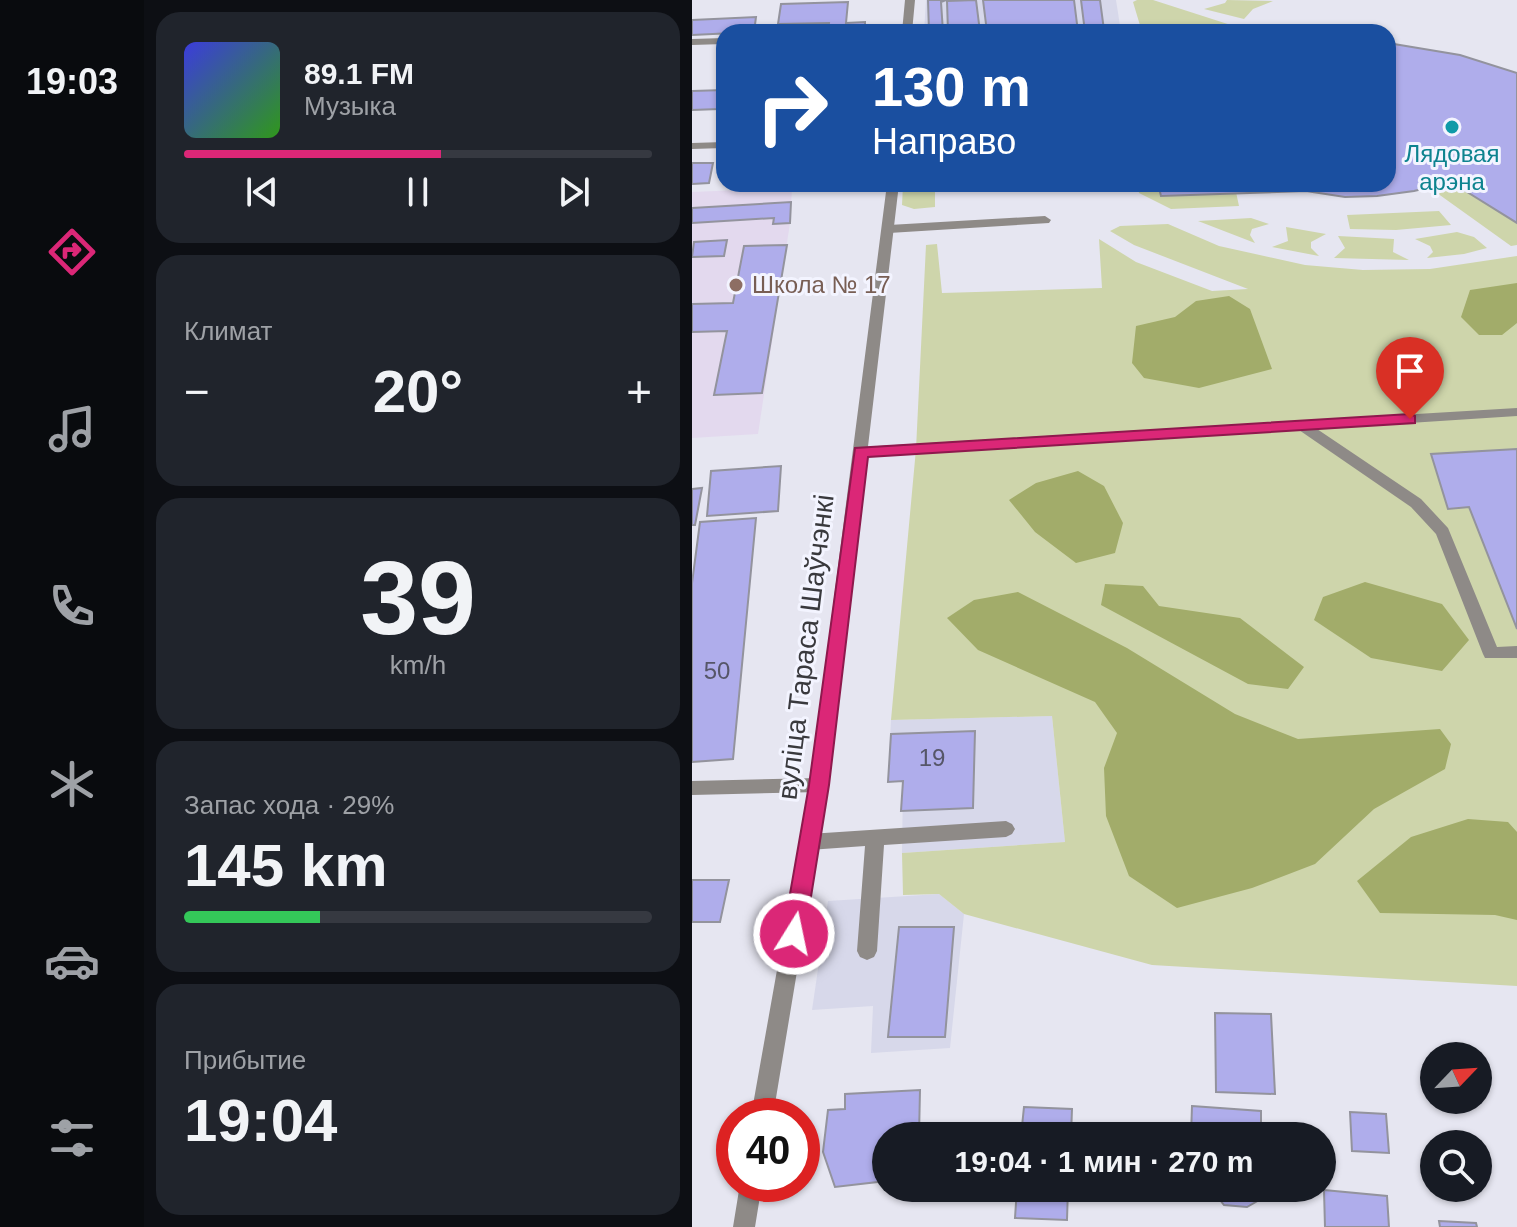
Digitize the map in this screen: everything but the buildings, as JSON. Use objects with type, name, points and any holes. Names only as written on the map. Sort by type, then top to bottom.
[{"type":"street","points":[[908,24],[910,0]]},
{"type":"street","points":[[692,42],[716,41]]},
{"type":"street","points":[[692,146],[716,145]]},
{"type":"street","name":"вуліца Тараса Шаўчэнкі","points":[[765,1098],[819,785],[892,192]]},
{"type":"street","points":[[889,229],[1045,220]]},
{"type":"street","points":[[861,452],[1517,412]]},
{"type":"street","points":[[1303,426],[1416,503],[1443,532],[1491,654],[1517,652]]},
{"type":"street","points":[[692,788],[819,785]]},
{"type":"street","points":[[809,842],[1006,829]]},
{"type":"street","points":[[867,951],[875,839]]},
{"type":"street","points":[[744,1227],[748,1202]]},
{"type":"shaded area","points":[[926,0],[1116,0],[1120,24],[924,24]]},
{"type":"shaded area","name":"Школа № 17","points":[[692,192],[792,192],[790,223],[758,434],[692,438]]},
{"type":"shaded area","points":[[1052,716],[1065,842],[902,853],[903,781],[888,782],[891,720]]},
{"type":"shaded area","points":[[939,894],[964,914],[950,1048],[871,1053],[873,1006],[812,1010],[828,901]]},
{"type":"green space","points":[[1153,0],[1228,24],[1140,24],[1133,2]]},
{"type":"green space","points":[[1227,0],[1273,1],[1253,9],[1244,19],[1204,9]]},
{"type":"green space","points":[[1451,182],[1517,223],[1517,245],[1511,246],[1430,188]]},
{"type":"green space","points":[[903,192],[935,192],[935,207],[914,209],[902,205]]},
{"type":"green space","points":[[1161,192],[1162,196],[1236,192],[1239,206],[1171,209],[1139,193]]},
{"type":"green space","points":[[1439,211],[1451,225],[1396,230],[1350,229],[1347,215]]},
{"type":"green space","points":[[1251,218],[1269,224],[1252,229],[1250,235],[1255,243],[1198,221]]},
{"type":"green space","points":[[1168,224],[1219,246],[1305,265],[1363,270],[1430,269],[1517,256],[1517,986],[1152,965],[964,914],[939,894],[903,895],[902,853],[1065,842],[1052,716],[891,720],[916,449],[926,245],[937,244],[942,293],[1102,288],[1099,239],[1136,262],[1212,291],[1248,289],[1134,245],[1110,231],[1120,226]]},
{"type":"green space","points":[[1286,227],[1326,234],[1311,242],[1311,248],[1319,256],[1272,247],[1288,241]]},
{"type":"green space","points":[[1457,232],[1474,237],[1487,248],[1427,258],[1433,252],[1430,246],[1415,239]]},
{"type":"green space","points":[[1338,236],[1394,239],[1393,252],[1409,260],[1334,258],[1345,248]]},
{"type":"green space","points":[[1517,283],[1517,323],[1502,335],[1479,335],[1461,317],[1470,290]]},
{"type":"green space","points":[[1229,296],[1250,309],[1272,369],[1199,388],[1144,378],[1132,363],[1136,326],[1175,317],[1196,301]]},
{"type":"green space","points":[[1078,471],[1104,486],[1123,523],[1115,553],[1076,563],[1035,532],[1009,500],[1036,483]]},
{"type":"green space","points":[[1365,582],[1442,604],[1469,640],[1442,671],[1371,658],[1314,620],[1323,597]]},
{"type":"green space","points":[[1105,584],[1143,586],[1159,606],[1240,618],[1304,667],[1288,689],[1248,684],[1101,605]]},
{"type":"green space","points":[[1018,592],[1127,648],[1235,714],[1298,739],[1440,729],[1451,744],[1445,769],[1374,809],[1315,864],[1252,888],[1177,908],[1129,876],[1106,816],[1104,768],[1117,733],[1095,702],[978,650],[947,618],[974,600]]},
{"type":"green space","points":[[1468,819],[1508,822],[1517,832],[1517,920],[1495,915],[1380,913],[1357,881],[1411,837]]},
{"type":"place","name":"Лядовая арэна","points":[[1452,127]]},
{"type":"place","name":"Школа № 17","points":[[736,285]]},
{"type":"route","points":[[794,934],[819,785],[861,452],[1410,419]]}]
